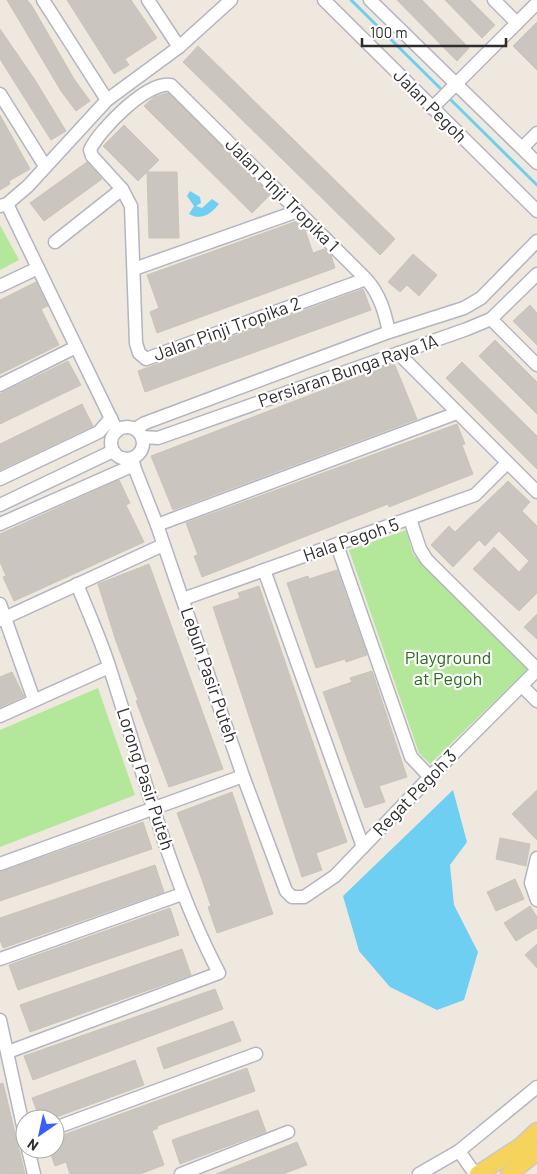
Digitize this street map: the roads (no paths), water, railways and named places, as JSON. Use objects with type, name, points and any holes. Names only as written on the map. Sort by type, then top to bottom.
[{"type":"main road","points":[[477,1174],[521,1146],[537,1131]]},
{"type":"main road","points":[[510,1174],[537,1152]]},
{"type":"street","points":[[44,0],[107,100]]},
{"type":"street","points":[[148,0],[178,48]]},
{"type":"street","points":[[117,431],[38,268],[4,205],[28,186],[44,166],[107,100],[178,48],[231,0]]},
{"type":"street","name":"Jalan Pegoh","points":[[324,0],[537,211]]},
{"type":"street","name":"Jalan Pegoh","points":[[370,0],[537,163]]},
{"type":"street","points":[[494,0],[517,23]]},
{"type":"street","points":[[432,108],[537,3]]},
{"type":"street","name":"Jalan Pinji Tropika 1","points":[[122,189],[92,156],[90,150],[113,118],[150,90],[165,84],[171,86],[374,288],[383,308],[389,332]]},
{"type":"street","points":[[2,100],[44,166]]},
{"type":"street","points":[[522,148],[537,133]]},
{"type":"street","points":[[55,242],[122,189],[131,206],[134,269],[298,211]]},
{"type":"street","points":[[0,524],[132,462],[142,450],[139,433],[145,423],[389,332],[464,308],[481,298],[536,242]]},
{"type":"street","points":[[0,286],[38,268]]},
{"type":"street","name":"Jalan Pinji Tropika 2","points":[[134,269],[136,343],[139,353],[146,359],[366,279]]},
{"type":"street","name":"Persiaran Bunga Raya 1A","points":[[139,433],[158,438],[491,319],[537,274]]},
{"type":"street","points":[[491,319],[537,365]]},
{"type":"street","points":[[0,385],[76,348]]},
{"type":"street","points":[[398,353],[537,492]]},
{"type":"street","points":[[157,525],[457,413]]},
{"type":"street","points":[[0,479],[99,432],[111,418]]},
{"type":"street","points":[[132,462],[113,451],[112,440],[117,431],[122,428],[139,433]]},
{"type":"street","points":[[0,505],[113,451]]},
{"type":"street","name":"Lebuh Pasir Puteh","points":[[132,462],[157,525],[243,776],[286,891]]},
{"type":"street","name":"Hala Pegoh 5","points":[[183,599],[475,495],[507,463]]},
{"type":"street","points":[[410,519],[420,549],[427,560],[537,670]]},
{"type":"street","points":[[2,619],[163,545]]},
{"type":"street","points":[[337,545],[411,757],[430,777]]},
{"type":"street","points":[[264,570],[363,847]]},
{"type":"street","name":"Lorong Pasir Puteh","points":[[6,1059],[219,973],[198,934],[182,894],[109,666],[77,584]]},
{"type":"street","points":[[0,604],[2,619],[34,700]]},
{"type":"street","points":[[0,716],[109,666]]},
{"type":"street","name":"Regat Pegoh 3","points":[[286,891],[289,895],[296,898],[310,895],[334,876],[537,670]]},
{"type":"street","points":[[522,686],[537,701]]},
{"type":"street","points":[[0,864],[243,776]]},
{"type":"street","points":[[537,858],[531,883],[537,900]]},
{"type":"street","points":[[0,959],[182,894]]},
{"type":"street","points":[[0,1020],[6,1059],[18,1109]]},
{"type":"street","points":[[65,1124],[256,1054]]},
{"type":"street","points":[[419,1174],[459,1151],[537,1087]]},
{"type":"street","points":[[181,1174],[288,1132]]},
{"type":"street","points":[[459,1151],[477,1174]]},
{"type":"street","points":[[30,1159],[34,1174]]},
{"type":"water","points":[[190,191],[200,197],[201,203],[196,206],[202,208],[212,199],[219,204],[213,211],[202,217],[193,216],[189,214],[194,206],[187,196]]},
{"type":"water","points":[[453,790],[467,842],[450,865],[454,905],[478,952],[464,1000],[437,1010],[390,987],[359,951],[343,896]]},
{"type":"waterway","points":[[351,0],[440,88]]},
{"type":"waterway","points":[[451,100],[537,185]]},
{"type":"park label","name":"Playground at Pegoh","points":[[448,668]]}]
